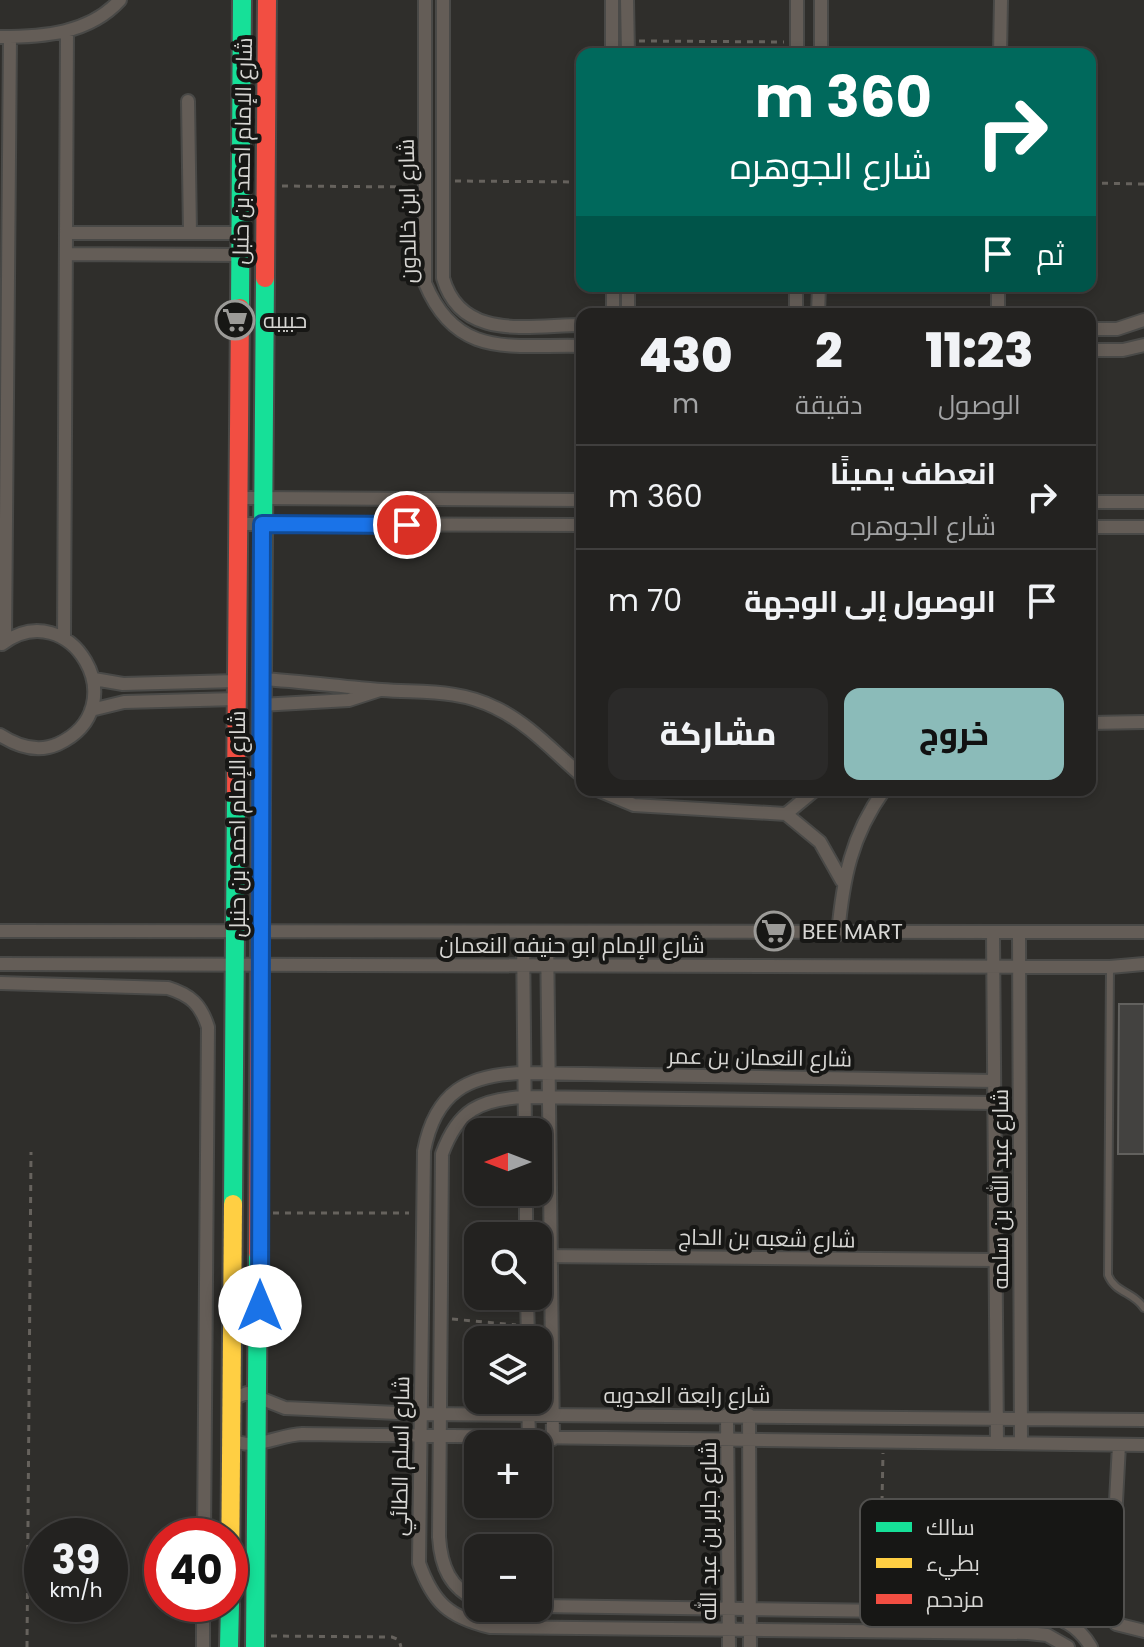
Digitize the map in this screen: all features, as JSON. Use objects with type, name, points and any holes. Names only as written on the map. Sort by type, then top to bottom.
[{"type":"street","points":[[2,643],[5,37],[67,32],[92,22],[120,0]]},
{"type":"street","name":"شارع الإمام احمد بن حنبل","points":[[231,1518],[242,0]]},
{"type":"street","name":"شارع الإمام احمد بن حنبل","points":[[256,1642],[261,1213],[260,679],[267,0]]},
{"type":"street","name":"شارع ابن خالدون","points":[[425,0],[425,283],[434,305],[447,322],[464,335],[486,343],[576,346]]},
{"type":"street","name":"شارع ابن خالدون","points":[[443,0],[443,278],[455,305],[479,322],[494,325],[576,325]]},
{"type":"street","points":[[612,0],[612,48]]},
{"type":"street","points":[[627,0],[628,47]]},
{"type":"street","points":[[797,0],[797,48]]},
{"type":"street","points":[[821,0],[821,48]]},
{"type":"street","points":[[1000,48],[1001,0]]},
{"type":"street","points":[[64,638],[67,32]]},
{"type":"street","points":[[188,101],[190,233]]},
{"type":"street","points":[[241,152],[266,153]]},
{"type":"street","points":[[425,184],[443,181]]},
{"type":"street","points":[[66,233],[241,233]]},
{"type":"street","points":[[66,254],[241,255]]},
{"type":"street","points":[[1096,329],[1117,329],[1144,320]]},
{"type":"street","points":[[1096,350],[1123,350],[1144,345]]},
{"type":"street","points":[[239,498],[576,500]]},
{"type":"street","points":[[1096,502],[1144,502]]},
{"type":"street","points":[[239,524],[576,525]]},
{"type":"street","points":[[1096,527],[1144,527]]},
{"type":"street","points":[[0,735],[17,745],[35,748],[53,746],[76,733],[91,710],[94,679],[89,663],[64,638],[41,631],[16,635],[2,643]]},
{"type":"street","points":[[94,679],[123,684],[237,690]]},
{"type":"street","points":[[260,679],[332,683],[380,690],[449,692],[475,698],[499,709],[576,771]]},
{"type":"street","points":[[91,710],[124,702],[237,690]]},
{"type":"street","points":[[260,705],[349,700],[380,690]]},
{"type":"street","points":[[1096,723],[1144,722]]},
{"type":"street","points":[[612,796],[634,805],[786,814],[820,842],[842,881]]},
{"type":"street","points":[[786,814],[808,796]]},
{"type":"street","points":[[838,934],[842,881],[863,824],[880,796]]},
{"type":"street","name":"شارع الإمام ابو حنيفه النعمان","points":[[0,931],[523,934],[1144,932]]},
{"type":"street","points":[[523,934],[525,1118]]},
{"type":"street","points":[[545,1222],[549,1097],[547,934]]},
{"type":"street","name":"شارع عبد الله بن سلمه","points":[[993,934],[997,1443]]},
{"type":"street","name":"شارع عبد الله بن سلمه","points":[[1019,934],[1021,1443]]},
{"type":"street","name":"شارع الإمام ابو حنيفه النعمان","points":[[0,964],[993,967],[1144,964]]},
{"type":"street","points":[[0,983],[168,988],[183,992],[204,1013],[208,1027],[204,1518]]},
{"type":"street","name":"شارع النعمان بن عمر","points":[[525,1073],[994,1081]]},
{"type":"street","name":"شارع اسلم الطائي","points":[[525,1073],[477,1078],[446,1099],[427,1132],[421,1213],[419,1563],[427,1587],[443,1607],[465,1621],[490,1627],[1028,1633],[1047,1635],[1068,1647]]},
{"type":"street","name":"شارع النعمان بن عمر","points":[[525,1097],[994,1103]]},
{"type":"street","name":"شارع اسلم الطائي","points":[[464,1592],[454,1586],[441,1563],[442,1154],[450,1133],[464,1115],[482,1103],[525,1097]]},
{"type":"street","name":"شارع شعبه بن الحاج","points":[[552,1256],[995,1260]]},
{"type":"street","points":[[527,1310],[528,1326]]},
{"type":"street","name":"شارع رابعة العدويه","points":[[234,1398],[247,1393],[285,1408],[464,1414]]},
{"type":"street","points":[[529,1414],[529,1430]]},
{"type":"street","points":[[552,1414],[553,1439]]},
{"type":"street","name":"شارع رابعة العدويه","points":[[552,1414],[1144,1420]]},
{"type":"street","name":"شارع جابر بن عبد الله","points":[[727,1415],[729,1647]]},
{"type":"street","name":"شارع جابر بن عبد الله","points":[[749,1415],[750,1647]]},
{"type":"street","name":"شارع رابعة العدويه","points":[[233,1440],[245,1445],[290,1434],[464,1438]]},
{"type":"street","name":"شارع رابعة العدويه","points":[[553,1439],[1144,1445]]},
{"type":"street","points":[[1116,1499],[1119,1445]]},
{"type":"street","points":[[552,1606],[860,1610]]},
{"type":"street","points":[[203,1622],[203,1647]]},
{"type":"street","points":[[229,1647],[230,1622]]},
{"type":"street","points":[[1124,1626],[1144,1631]]},
{"type":"street","points":[[1076,1627],[1091,1647]]},
{"type":"lane","points":[[1110,967],[1108,1275],[1115,1287],[1137,1298],[1144,1308]]},
{"type":"path","points":[[628,47],[797,48]]},
{"type":"path","points":[[443,181],[576,182]]},
{"type":"path","points":[[1096,183],[1144,184]]},
{"type":"path","points":[[266,186],[425,184]]},
{"type":"path","points":[[27,1647],[31,1152]]},
{"type":"path","points":[[261,1213],[421,1213]]},
{"type":"path","points":[[441,1319],[528,1326]]},
{"type":"path","points":[[882,1499],[883,1442]]},
{"type":"path","points":[[256,1642],[392,1637],[399,1640],[401,1647]]},
{"type":"building","points":[[1119,1004],[1144,1004],[1144,1154],[1118,1154]]},
{"type":"traffic: fast","points":[[240,308],[242,0]]},
{"type":"traffic: fast","points":[[261,802],[265,278]]},
{"type":"traffic: fast","points":[[233,1204],[236,795]]},
{"type":"traffic: fast","points":[[255,1647],[258,1253]]},
{"type":"traffic: fast","points":[[229,1647],[230,1622]]},
{"type":"traffic: slow","points":[[231,1518],[233,1204]]},
{"type":"traffic: jam","points":[[265,278],[267,0]]},
{"type":"traffic: jam","points":[[236,795],[240,308]]},
{"type":"traffic: jam","points":[[258,1253],[261,802]]},
{"type":"place","name":"حبيبه","points":[[235,320]]},
{"type":"place","name":"BEE MART","points":[[774,931]]},
{"type":"route","points":[[260,1306],[262,524],[407,525]]}]
